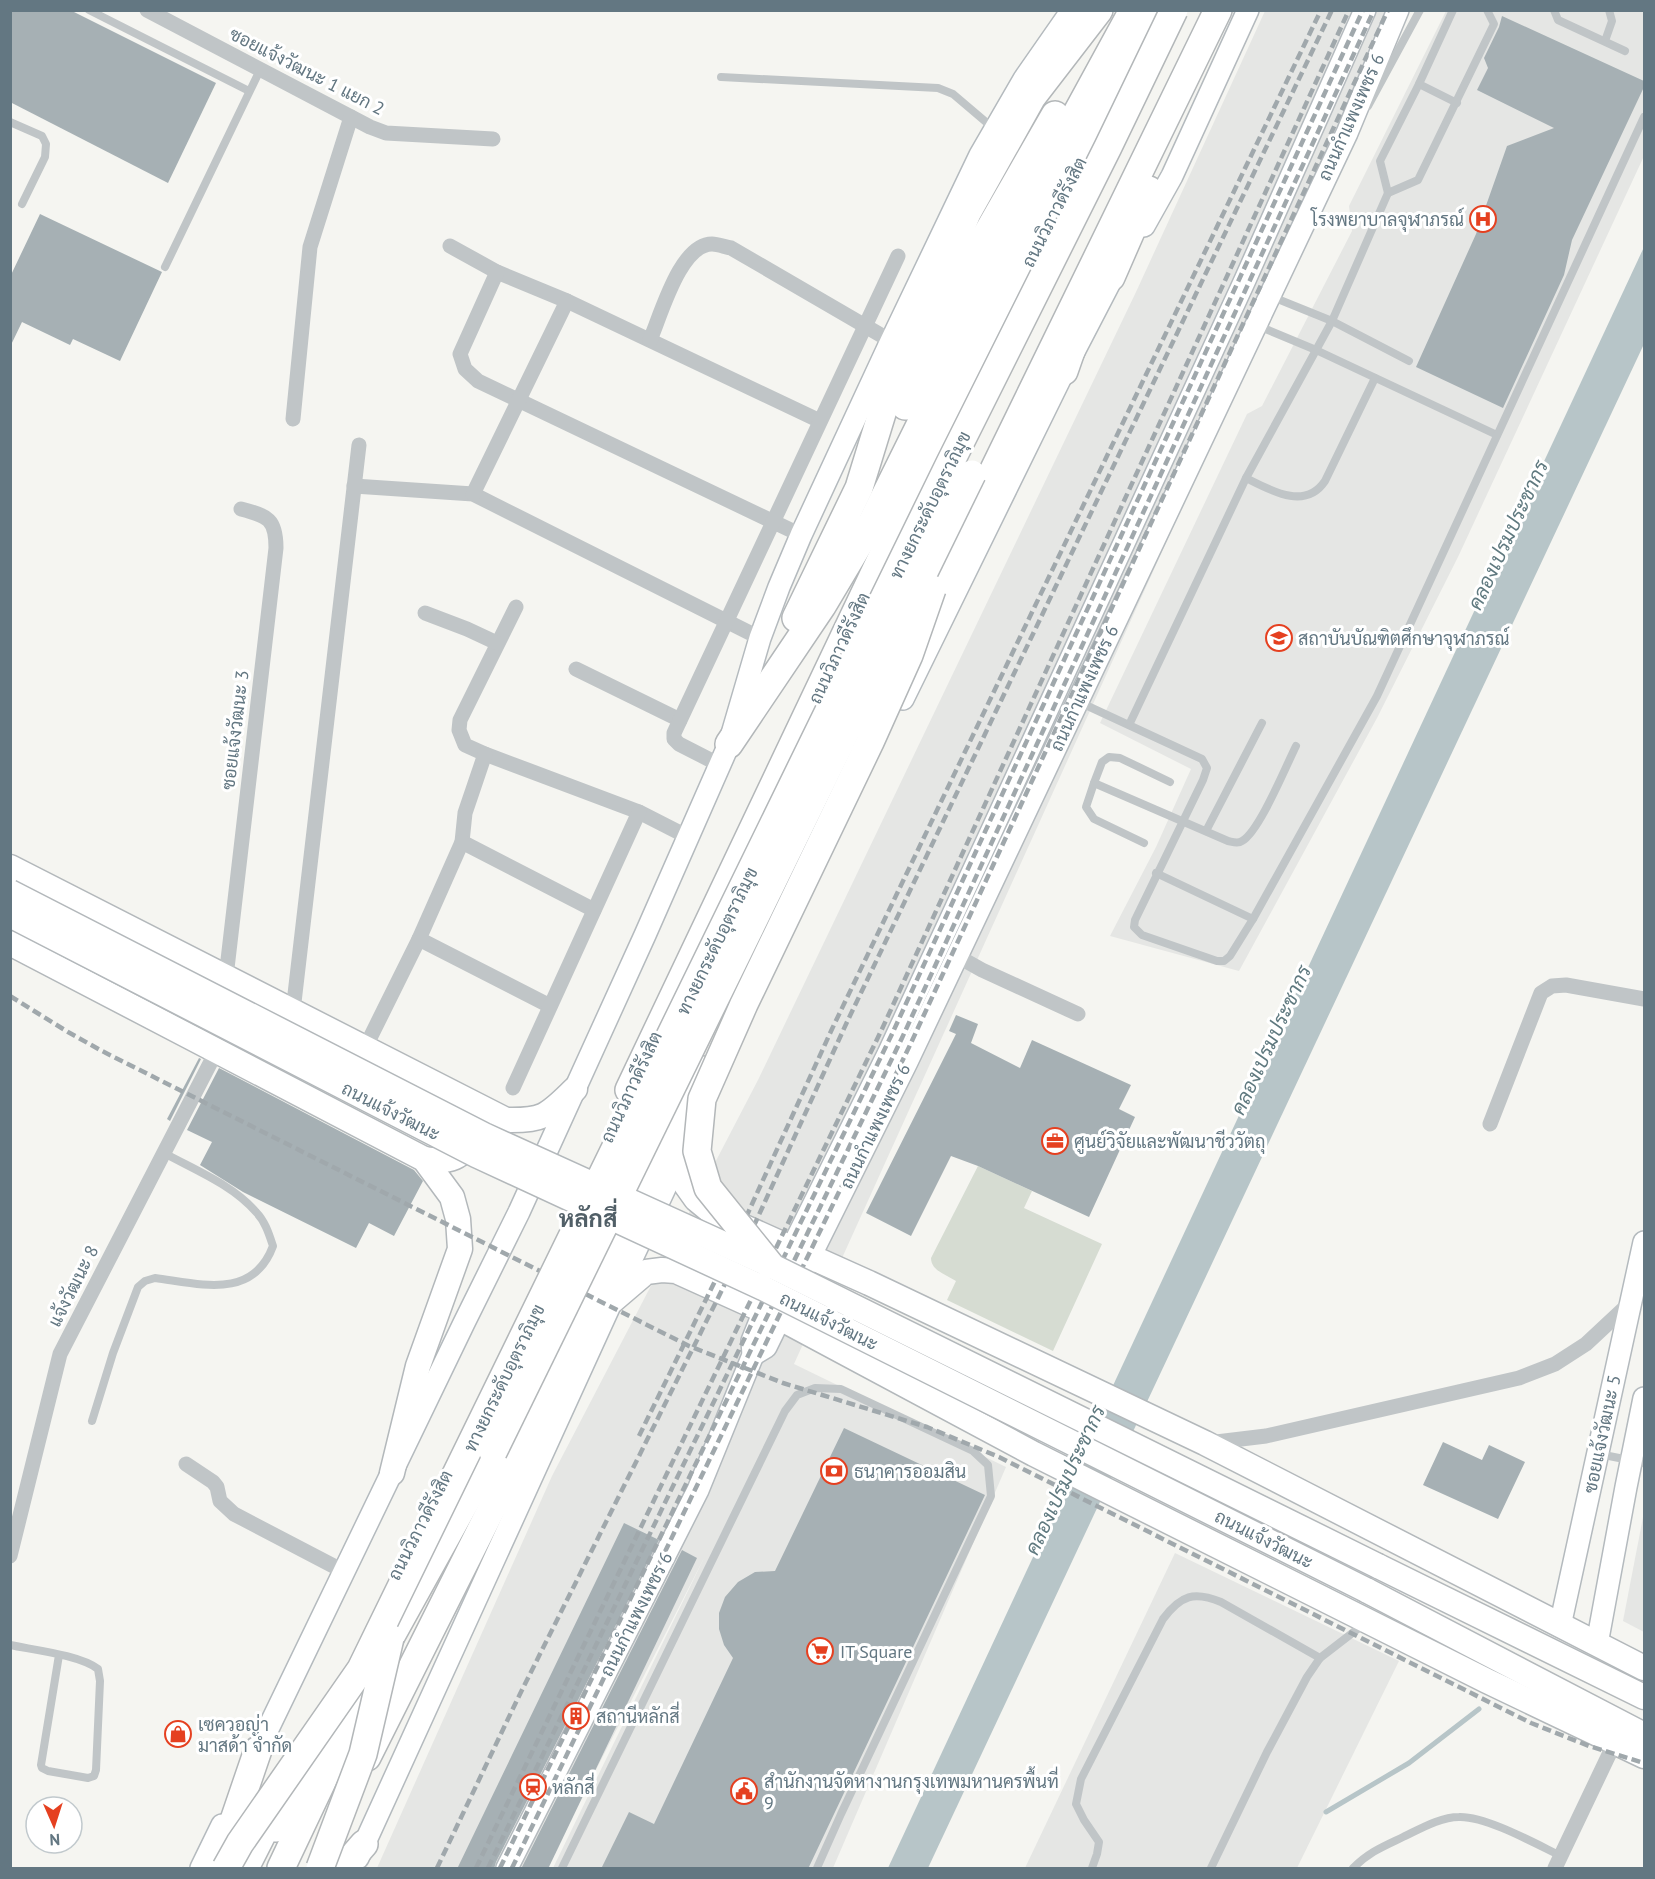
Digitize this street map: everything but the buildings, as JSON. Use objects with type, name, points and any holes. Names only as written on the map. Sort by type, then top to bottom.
[{"type":"highway","points":[[859,488],[883,410],[967,213],[1032,97],[1099,10]]},
{"type":"highway","points":[[770,680],[790,631],[859,488],[903,409],[981,244],[1114,10]]},
{"type":"highway","points":[[724,754],[770,680],[822,606],[872,522],[1054,155],[1133,10]]},
{"type":"highway","name":"ถนนวิภาวดีรังสิต","points":[[245,1869],[460,1446],[930,456],[1092,137],[1151,10]]},
{"type":"highway","name":"ทางยกระดับอุตราภิมุข","points":[[253,1869],[361,1669],[1174,10]]},
{"type":"highway","name":"ทางยกระดับอุตราภิมุข","points":[[281,1869],[390,1638],[493,1452],[1197,10]]},
{"type":"highway","points":[[312,1869],[510,1472],[974,509],[1218,10]]},
{"type":"highway","points":[[1111,277],[1228,10]]},
{"type":"highway","points":[[1064,371],[1121,208]]},
{"type":"highway","points":[[770,1266],[708,1188],[697,1151],[702,1099],[744,1004],[870,742],[909,655],[972,474]]},
{"type":"highway","points":[[320,1869],[363,1754],[390,1638]]},
{"type":"highway","points":[[226,1869],[240,1844],[361,1669]]},
{"type":"highway","points":[[218,1869],[258,1750]]},
{"type":"highway","points":[[343,1869],[364,1844]]},
{"type":"main road","points":[[201,1869],[519,1212],[575,1089],[724,754],[760,638],[801,536],[891,342],[994,129],[1033,64],[1072,10]]},
{"type":"main road","points":[[354,1869],[680,1156],[1111,277],[1172,176],[1248,10]]},
{"type":"main road","name":"ถนนกำแพงเพชร 6","points":[[507,1869],[698,1490],[753,1355],[766,1347],[771,1315],[888,1054],[1292,177],[1365,10]]},
{"type":"main road","name":"ถนนกำแพงเพชร 6","points":[[801,1252],[957,956],[1254,325],[1347,133],[1398,10]]},
{"type":"main road","points":[[1169,445],[1193,456]]},
{"type":"main road","points":[[10,867],[506,1120],[529,1120],[548,1115],[575,1089]]},
{"type":"main road","name":"ถนนแจ้งวัฒนะ","points":[[10,892],[484,1135],[770,1266],[1644,1696]]},
{"type":"main road","name":"ถนนแจ้งวัฒนะ","points":[[10,915],[476,1155],[763,1288],[1366,1590],[1644,1735]]},
{"type":"main road","name":"ถนนแจ้งวัฒนะ","points":[[10,943],[424,1159],[452,1197],[458,1219],[460,1249],[418,1366],[392,1473]]},
{"type":"main road","points":[[424,1159],[441,1161],[454,1159],[469,1146],[475,1134],[476,1119],[468,1101]]},
{"type":"main road","points":[[680,1156],[686,1185],[696,1199],[719,1218],[742,1226],[869,1283],[1205,1443],[1644,1668]]},
{"type":"main road","name":"ซอยแจ้งวัฒนะ 5","points":[[1560,1626],[1644,1242]]},
{"type":"main road","name":"ถนนแจ้งวัฒนะ","points":[[612,1301],[646,1272],[676,1271],[771,1315],[1034,1454],[1486,1681],[1644,1756]]},
{"type":"main road","points":[[839,1350],[825,1333],[824,1317],[827,1305],[841,1290],[853,1285],[869,1283]]},
{"type":"main road","name":"ซอยแจ้งวัฒนะ 5","points":[[1597,1644],[1638,1462],[1644,1398]]},
{"type":"street","name":"ซอยแจ้งวัฒนะ 1 แยก 2","points":[[147,10],[386,133],[493,139]]},
{"type":"street","points":[[293,419],[310,247],[351,117]]},
{"type":"street","points":[[650,340],[681,265],[695,249],[711,244],[731,248],[891,342]]},
{"type":"street","points":[[450,246],[497,272],[567,301],[820,421]]},
{"type":"street","points":[[724,754],[674,739],[680,720],[898,256]]},
{"type":"street","points":[[497,272],[460,354],[465,369],[478,381],[801,536]]},
{"type":"street","points":[[473,494],[567,301]]},
{"type":"street","points":[[293,1011],[358,444]]},
{"type":"street","points":[[354,486],[473,494],[760,638]]},
{"type":"street","name":"ซอยแจ้งวัฒนะ 3","points":[[226,977],[276,539],[276,530],[269,519],[262,514],[241,509]]},
{"type":"street","points":[[516,607],[460,720],[459,730],[465,745],[639,812],[688,837]]},
{"type":"street","points":[[425,613],[467,629],[497,644]]},
{"type":"street","points":[[576,669],[680,720]]},
{"type":"street","points":[[365,1048],[419,939],[462,842],[465,813],[485,754]]},
{"type":"street","points":[[513,1088],[639,812]]},
{"type":"street","points":[[462,842],[594,910]]},
{"type":"street","points":[[419,939],[550,1006]]},
{"type":"street","points":[[957,956],[982,970],[1078,1014]]},
{"type":"street","points":[[1490,1124],[1540,993],[1552,986],[1566,985],[1644,999]]},
{"type":"street","name":"แจ้งวัฒนะ 8","points":[[10,1556],[60,1354],[217,1050]]},
{"type":"street","points":[[1205,1443],[1266,1436],[1519,1378],[1555,1364],[1586,1344],[1631,1302]]},
{"type":"street","points":[[186,1464],[213,1482],[217,1487],[220,1501],[234,1514],[345,1572]]},
{"type":"street","points":[[1558,1862],[1615,1742]]},
{"type":"lane","points":[[89,10],[249,92]]},
{"type":"lane","points":[[1347,133],[1371,102],[1420,10]]},
{"type":"lane","points":[[1129,725],[1246,478],[1332,321],[1388,193],[1380,161],[1453,10]]},
{"type":"lane","points":[[1388,193],[1418,180],[1494,24],[1487,10]]},
{"type":"lane","points":[[1554,10],[1558,20],[1625,51]]},
{"type":"lane","points":[[1605,41],[1612,21],[1610,10]]},
{"type":"lane","points":[[165,267],[260,70]]},
{"type":"lane","points":[[721,78],[938,88],[953,94],[994,129]]},
{"type":"lane","points":[[1419,84],[1457,103]]},
{"type":"lane","points":[[1078,701],[1202,759],[1207,768],[1156,873],[1134,927],[1142,935],[1217,961],[1224,961],[1230,956],[1253,919],[1377,696],[1644,117]]},
{"type":"lane","points":[[10,122],[42,136],[46,144],[45,157],[22,204]]},
{"type":"lane","points":[[1268,296],[1332,321],[1409,361]]},
{"type":"lane","points":[[1254,325],[1316,350],[1497,435]]},
{"type":"lane","points":[[1246,478],[1284,496],[1293,497],[1315,492],[1325,481],[1375,378]]},
{"type":"lane","points":[[1206,831],[1262,723]]},
{"type":"lane","points":[[1094,783],[1228,841],[1238,843],[1244,841],[1255,828],[1296,746]]},
{"type":"lane","points":[[1144,843],[1094,819],[1089,814],[1086,807],[1102,762],[1108,757],[1120,758],[1170,782]]},
{"type":"lane","points":[[1156,873],[1253,919]]},
{"type":"lane","points":[[92,1421],[113,1353],[138,1287],[145,1281],[155,1278],[221,1285],[238,1284],[262,1269],[273,1246],[268,1229],[257,1212],[236,1193],[164,1153]]},
{"type":"lane","points":[[562,1869],[785,1411],[797,1395],[815,1388],[841,1389],[973,1451],[988,1465],[992,1496],[817,1869]]},
{"type":"lane","points":[[1598,1454],[1638,1462]]},
{"type":"lane","points":[[1092,1869],[1098,1854],[1099,1842],[1076,1804],[1081,1779],[1163,1619],[1172,1607],[1188,1596],[1206,1596],[1221,1602],[1320,1658]]},
{"type":"lane","points":[[1211,1869],[1267,1752],[1307,1677],[1320,1658],[1369,1621]]},
{"type":"lane","points":[[10,1645],[59,1655],[91,1664],[98,1669],[100,1675],[96,1770],[94,1776],[88,1778],[48,1771],[41,1765],[59,1655]]},
{"type":"lane","points":[[1353,1869],[1366,1855],[1386,1845],[1425,1826],[1458,1817],[1479,1819],[1558,1862]]},
{"type":"shaded area","points":[[1265,11],[1407,11],[794,1364],[1006,1467],[833,1868],[553,1868],[704,1558],[546,1868],[377,1868],[552,1476],[758,1080],[1136,292]]},
{"type":"shaded area","points":[[1446,11],[1644,11],[1644,156],[1458,557],[1377,718],[1239,971],[1110,936],[1156,847],[1191,769],[1100,723],[1247,414],[1262,406],[1352,231],[1349,206]]},
{"type":"shaded area","points":[[1644,247],[1644,344],[928,1868],[888,1868]]},
{"type":"shaded area","points":[[978,1166],[1032,1191],[1024,1208],[1102,1244],[1053,1351],[947,1300],[956,1281],[937,1269],[931,1258]]},
{"type":"shaded area","points":[[1644,1512],[1644,1632],[1623,1621]]},
{"type":"shaded area","points":[[1175,1553],[1399,1661],[1297,1868],[1025,1868]]},
{"type":"waterway","points":[[1326,1812],[1409,1763],[1479,1709]]},
{"type":"railway","points":[[639,1436],[742,1226],[832,1029],[1321,10]]},
{"type":"railway","points":[[437,1868],[518,1698],[752,1230],[847,1022],[1332,10]]},
{"type":"railway","points":[[476,1868],[882,1029],[1349,10]]},
{"type":"railway","points":[[488,1868],[892,1034],[1363,10]]},
{"type":"railway","points":[[500,1868],[902,1038],[1374,10]]},
{"type":"railway","points":[[512,1868],[911,1043],[1388,10]]},
{"type":"railway","points":[[10,996],[102,1051],[689,1346],[783,1383],[927,1427],[999,1457],[1531,1723],[1589,1746],[1644,1763]]},
{"type":"place","name":"โรงพยาบาลจุฬาภรณ์","points":[[1483,219]]},
{"type":"place","name":"สถาบันบัณฑิตศึกษาจุฬาภรณ์","points":[[1279,638]]},
{"type":"place","name":"ศูนย์วิจัยและพัฒนาชีววัตถุ","points":[[1055,1141]]},
{"type":"place","name":"ธนาคารออมสิน","points":[[834,1471]]},
{"type":"place","name":"IT Square","points":[[820,1651]]},
{"type":"place","name":"สถานีหลักสี่","points":[[576,1716]]},
{"type":"place","name":"เซควอญ่า มาสด้า จำกัด","points":[[178,1734]]},
{"type":"place","name":"หลักสี่","points":[[533,1787]]},
{"type":"place","name":"สำนักงานจัดหางานกรุงเทพมหานครพื้นที่ 9","points":[[744,1791]]},
{"type":"district","name":"หลักสี่","points":[[588,1218]]},
{"type":"water label","name":"คลองเปรมประชากร","points":[[1508,535]]},
{"type":"water label","name":"คลองเปรมประชากร","points":[[1271,1040]]},
{"type":"water label","name":"คลองเปรมประชากร","points":[[1065,1480]]}]
